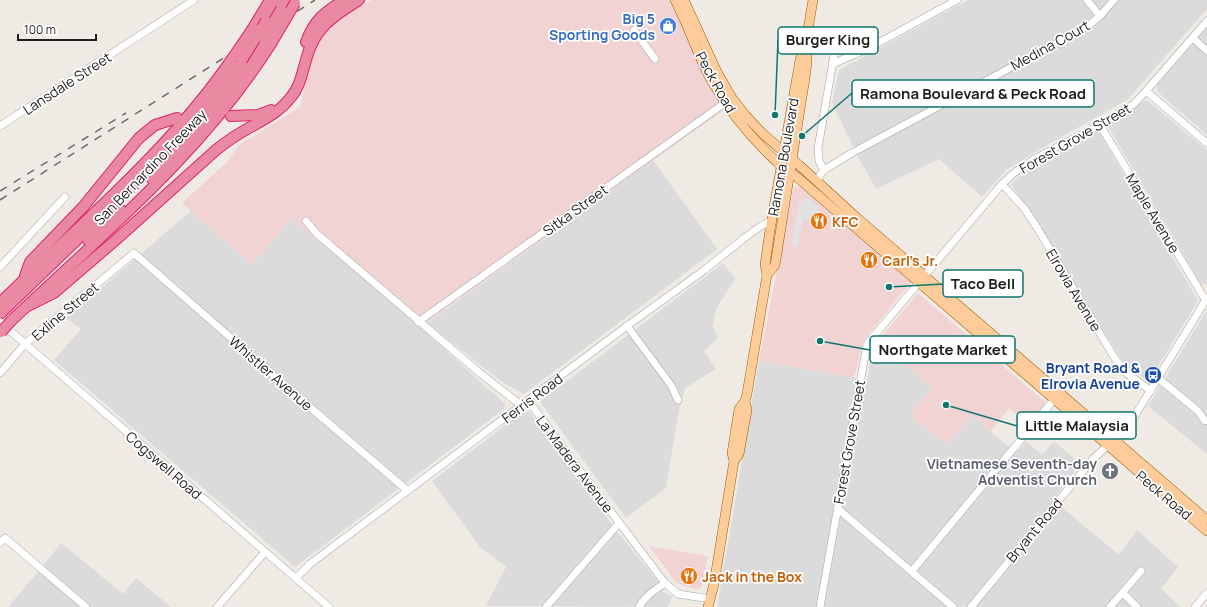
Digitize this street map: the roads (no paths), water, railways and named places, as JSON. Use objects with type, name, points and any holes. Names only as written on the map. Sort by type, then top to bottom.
[{"type":"highway","name":"San Bernardino Freeway","points":[[270,0],[237,59],[159,150],[24,280],[0,319],[12,321],[168,173],[203,136],[242,88],[287,2]]},
{"type":"highway","points":[[232,116],[249,116],[266,113],[285,98],[294,85],[304,46],[311,29],[323,14],[344,0]]},
{"type":"highway","points":[[26,307],[54,293],[216,150],[231,139],[266,119],[285,104],[294,94],[309,49],[325,23],[358,0]]},
{"type":"highway","points":[[0,319],[167,153],[214,99],[237,59],[266,21],[287,2]]},
{"type":"highway","points":[[268,40],[287,2]]},
{"type":"highway","points":[[24,280],[30,262],[83,207],[139,138],[155,125],[177,118]]},
{"type":"main road","name":"Peck Road","points":[[674,0],[710,76],[728,101],[739,122],[756,142],[781,166],[853,220],[1057,396],[1207,531]]},
{"type":"main road","name":"Peck Road","points":[[684,0],[718,72],[728,101],[816,181],[853,220]]},
{"type":"main road","name":"Ramona Boulevard","points":[[709,603],[714,584],[734,461],[739,454],[747,410],[745,401],[767,275],[765,264],[771,221],[800,60],[806,41],[813,0]]},
{"type":"main road","name":"Ramona Boulevard","points":[[767,275],[775,265],[807,62],[806,41]]},
{"type":"main road","name":"Peck Road","points":[[1111,444],[1207,520]]},
{"type":"street","name":"Lansdale Street","points":[[0,126],[194,0]]},
{"type":"street","points":[[832,64],[867,49],[957,0]]},
{"type":"street","points":[[1087,0],[1100,16]]},
{"type":"street","name":"Medina Court","points":[[816,181],[824,170],[850,154],[1088,26],[1100,16],[1114,0]]},
{"type":"street","name":"Forest Grove Street","points":[[820,607],[867,344],[1002,184],[1014,173],[1034,159],[1134,104],[1207,21]]},
{"type":"street","points":[[634,30],[655,59]]},
{"type":"street","points":[[1193,38],[1207,51]]},
{"type":"street","points":[[806,41],[837,40],[867,49]]},
{"type":"street","points":[[824,170],[819,160],[818,148],[837,40]]},
{"type":"street","points":[[1146,91],[1207,143]]},
{"type":"street","name":"Sitka Street","points":[[418,322],[728,101]]},
{"type":"street","name":"Maple Avenue","points":[[1100,124],[1206,300]]},
{"type":"street","name":"Elrovia Avenue","points":[[1002,184],[1024,208],[1036,226],[1114,357],[1125,372],[1151,391]]},
{"type":"street","points":[[0,267],[65,197]]},
{"type":"street","name":"La Madera Avenue","points":[[306,221],[317,234],[418,322],[487,379],[517,402],[525,403],[533,407],[665,583],[678,594],[709,603]]},
{"type":"street","name":"Ferris Road","points":[[296,578],[310,564],[627,326],[703,271],[743,239],[761,226],[771,221]]},
{"type":"street","name":"Exline Street","points":[[0,373],[25,344],[134,254]]},
{"type":"street","name":"Whistler Avenue","points":[[134,254],[408,491]]},
{"type":"street","name":"Bryant Road","points":[[971,607],[1093,460],[1119,439],[1126,430],[1206,300]]},
{"type":"street","name":"Cogswell Road","points":[[0,319],[25,344],[329,607]]},
{"type":"street","points":[[627,326],[671,385],[678,400]]},
{"type":"street","points":[[1158,378],[1198,411],[1205,421]]},
{"type":"street","points":[[912,571],[1057,396]]},
{"type":"street","points":[[837,508],[953,607]]},
{"type":"street","points":[[546,607],[620,523]]},
{"type":"street","points":[[2,541],[86,607]]},
{"type":"street","points":[[217,607],[265,552]]},
{"type":"street","points":[[1110,607],[1141,571]]},
{"type":"street","points":[[640,607],[645,598],[665,583]]},
{"type":"street","points":[[1123,593],[1137,607]]},
{"type":"street","points":[[1195,607],[1207,593]]},
{"type":"railway","points":[[0,200],[315,0]]},
{"type":"railway","points":[[0,191],[126,113]]},
{"type":"place","name":"Big 5 Sporting Goods","points":[[668,26]]},
{"type":"place","name":"Burger King","points":[[775,115]]},
{"type":"place","name":"Ramona Boulevard & Peck Road","points":[[802,136]]},
{"type":"place","name":"KFC","points":[[819,221]]},
{"type":"place","name":"Carl's Jr.","points":[[869,260]]},
{"type":"place","name":"Taco Bell","points":[[889,287]]},
{"type":"place","name":"Northgate Market","points":[[820,341]]},
{"type":"place","name":"Bryant Road & Elrovia Avenue","points":[[1153,375]]},
{"type":"place","name":"Little Malaysia","points":[[946,405]]},
{"type":"place","name":"Vietnamese Seventh-day Adventist Church","points":[[1110,471]]},
{"type":"place","name":"Jack in the Box","points":[[689,576]]}]
